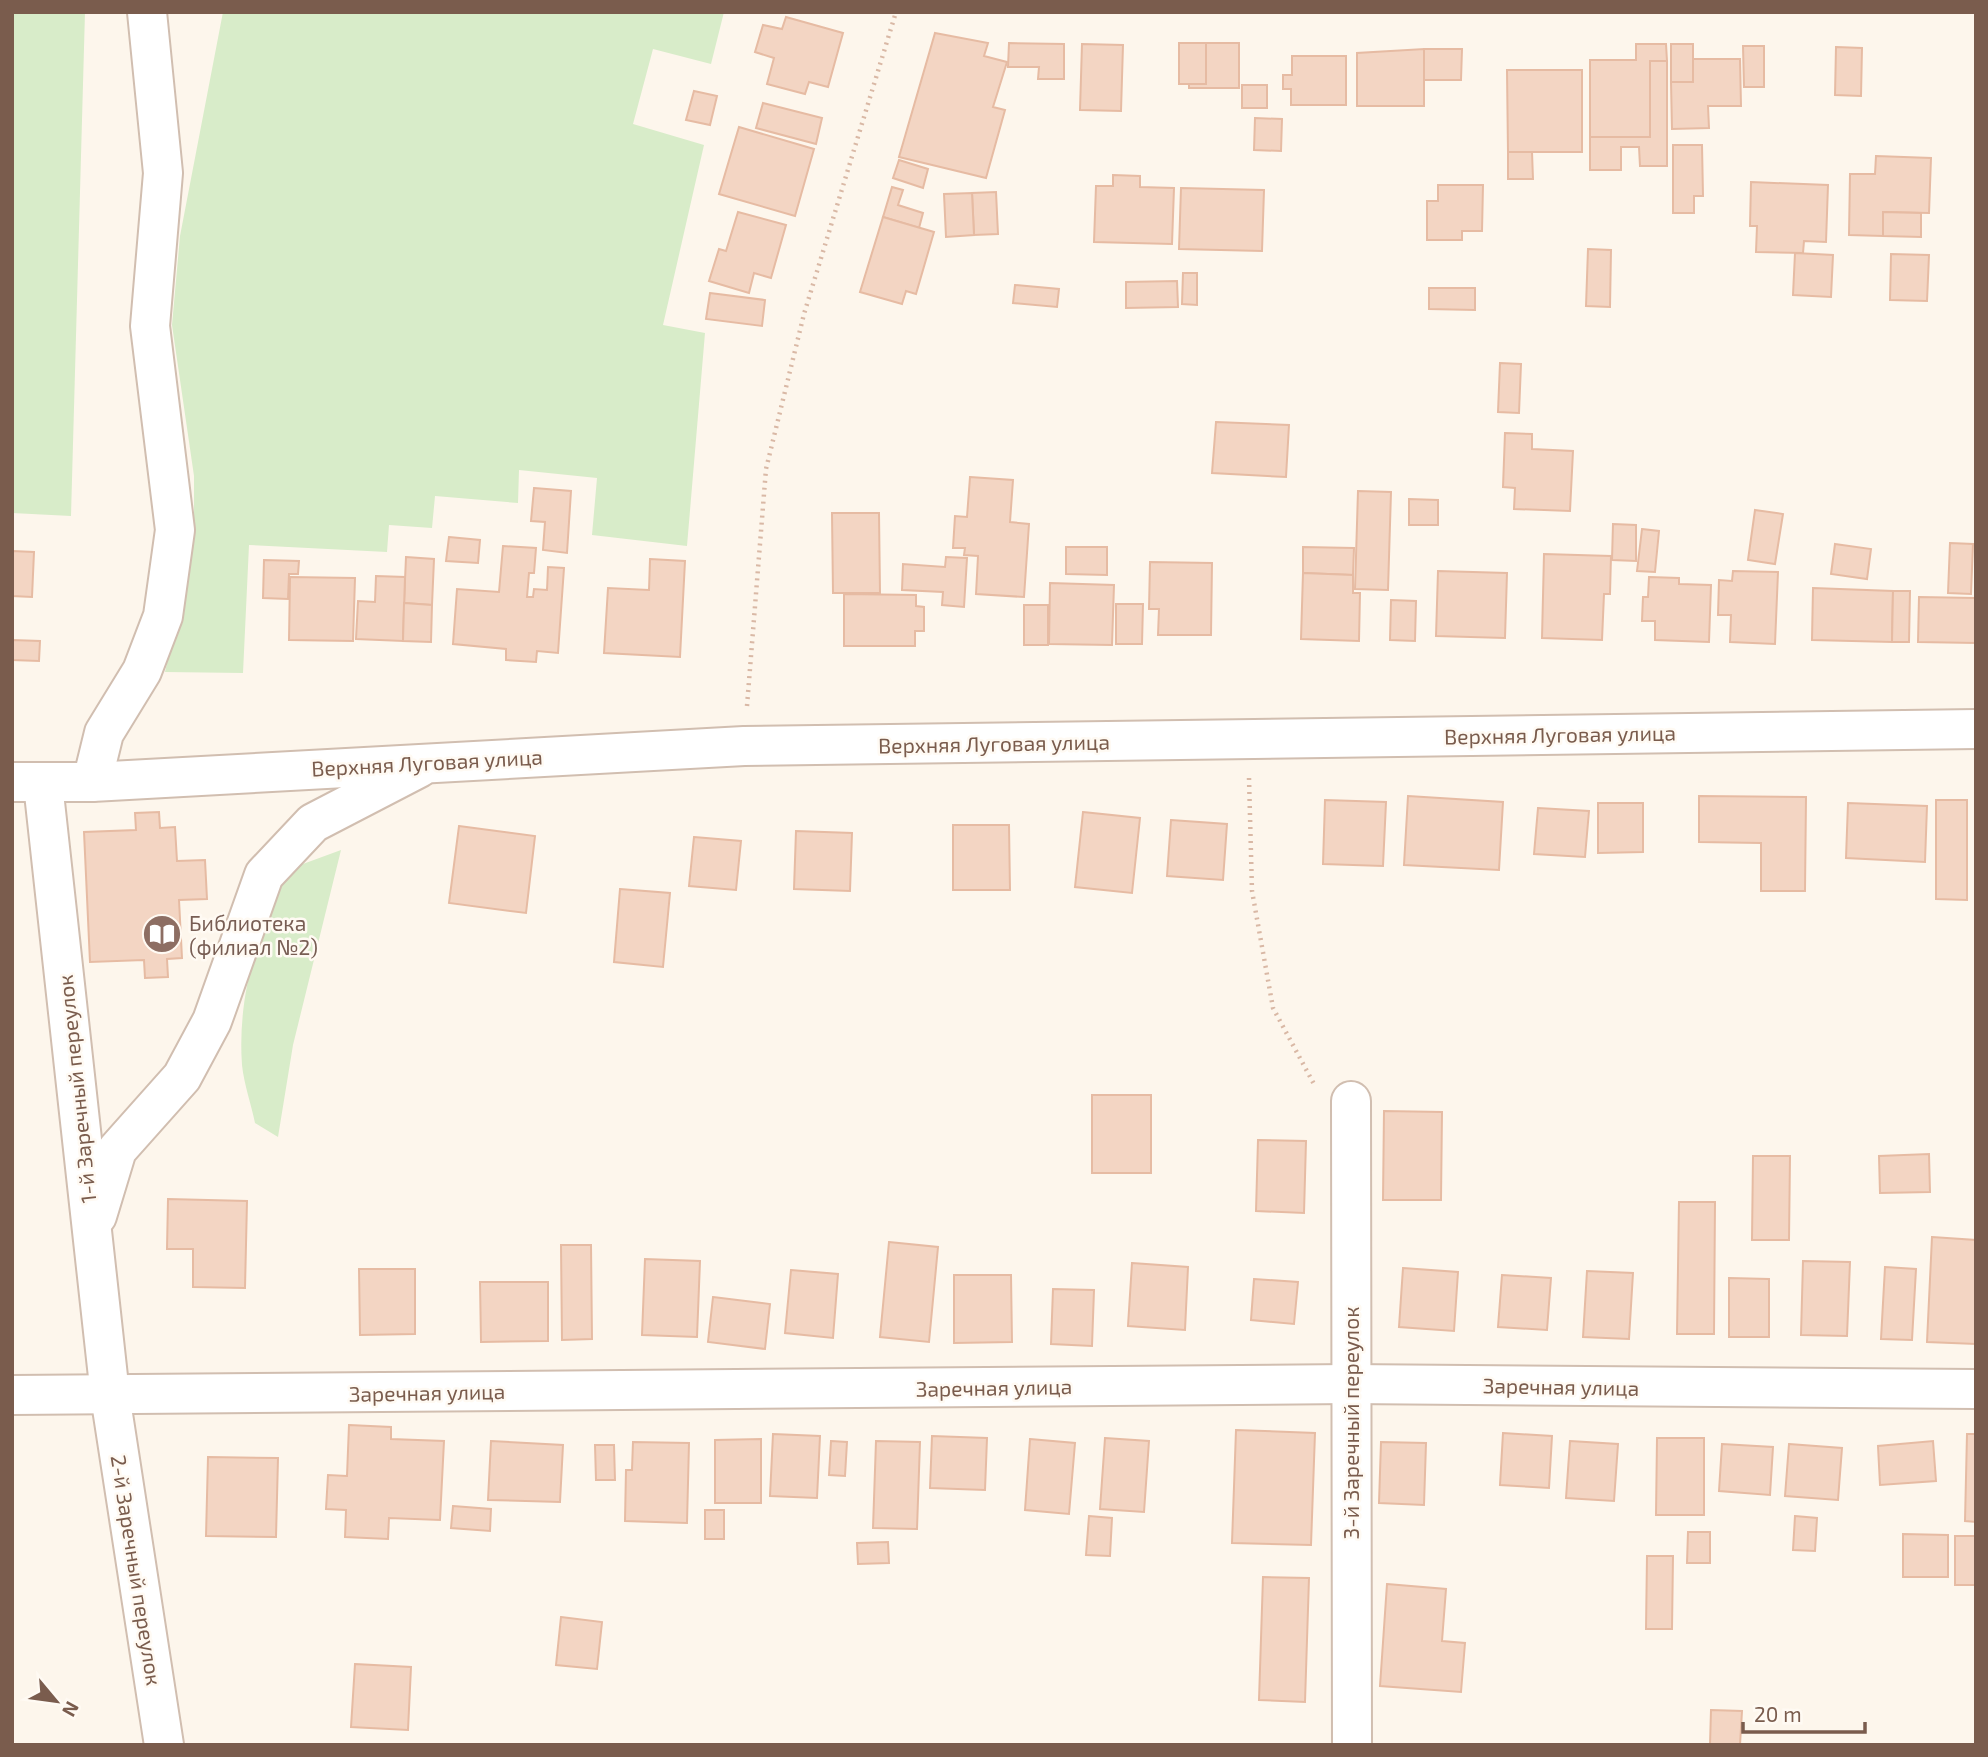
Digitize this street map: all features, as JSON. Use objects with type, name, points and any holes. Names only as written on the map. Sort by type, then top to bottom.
[{"type":"street","points":[[92,782],[104,733],[142,671],[163,616],[175,530],[150,326],[163,173],[147,12]]},
{"type":"street","name":"Верхняя Луговая улица","points":[[27,783],[92,782],[744,746],[1976,729]]},
{"type":"street","points":[[92,1232],[117,1150],[182,1077],[212,1021],[264,875],[313,822],[431,762]]},
{"type":"street","name":"1-й Заречный переулок","points":[[27,783],[92,1232],[110,1395]]},
{"type":"street","name":"3-й Заречный переулок","points":[[1351,1101],[1349,1384],[1352,1745]]},
{"type":"street","name":"Заречная улица","points":[[12,1395],[1349,1384],[1976,1389]]},
{"type":"street","name":"2-й Заречный переулок","points":[[110,1395],[164,1745]]},
{"type":"path","points":[[744,746],[766,469],[804,314],[896,12]]},
{"type":"path","points":[[1247,739],[1252,891],[1273,1008],[1321,1098],[1351,1101]]},
{"type":"green space","points":[[12,12],[85,12],[71,516],[12,513]]},
{"type":"green space","points":[[223,12],[724,12],[711,64],[653,49],[633,124],[704,145],[663,325],[705,333],[687,546],[592,535],[597,478],[519,470],[518,503],[435,496],[432,528],[389,525],[387,552],[249,545],[243,673],[165,672],[194,542],[194,476],[172,325],[180,236]]},
{"type":"green space","points":[[341,850],[293,1045],[278,1137],[255,1123],[244,1079],[241,1039],[252,962],[269,914],[292,868]]},
{"type":"building","points":[[786,17],[843,33],[828,87],[809,82],[805,94],[767,84],[774,58],[755,52],[763,25],[782,29]]},
{"type":"building","points":[[935,33],[988,43],[984,56],[1007,62],[993,107],[1005,110],[986,178],[899,157]]},
{"type":"building","points":[[1009,43],[1064,44],[1064,79],[1038,79],[1039,67],[1008,67]]},
{"type":"building","points":[[1179,43],[1206,43],[1206,84],[1179,84]]},
{"type":"building","points":[[1206,43],[1239,43],[1239,88],[1189,88],[1189,84],[1206,84]]},
{"type":"building","points":[[1082,44],[1123,45],[1121,111],[1080,110]]},
{"type":"building","points":[[1636,44],[1666,44],[1667,61],[1650,61],[1650,137],[1590,137],[1590,60],[1636,60]]},
{"type":"building","points":[[1671,44],[1693,44],[1693,82],[1671,82]]},
{"type":"building","points":[[1743,46],[1764,46],[1764,87],[1744,87]]},
{"type":"building","points":[[1836,47],[1862,48],[1861,96],[1835,95]]},
{"type":"building","points":[[1424,49],[1424,106],[1357,106],[1357,53]]},
{"type":"building","points":[[1424,49],[1462,49],[1461,80],[1424,80]]},
{"type":"building","points":[[1292,56],[1346,56],[1346,105],[1291,105],[1291,89],[1283,89],[1283,75],[1292,75]]},
{"type":"building","points":[[1693,59],[1740,59],[1741,106],[1708,106],[1709,128],[1672,129],[1671,82],[1693,82]]},
{"type":"building","points":[[1650,61],[1667,61],[1667,166],[1640,166],[1639,147],[1621,147],[1621,170],[1590,170],[1590,137],[1650,137]]},
{"type":"building","points":[[1507,70],[1582,70],[1582,152],[1508,152]]},
{"type":"building","points":[[1242,85],[1267,85],[1267,108],[1242,108]]},
{"type":"building","points":[[694,91],[717,96],[710,125],[686,120]]},
{"type":"building","points":[[763,103],[822,118],[816,144],[756,128]]},
{"type":"building","points":[[1255,118],[1282,119],[1281,151],[1254,150]]},
{"type":"building","points":[[739,127],[814,149],[795,216],[719,194]]},
{"type":"building","points":[[1673,145],[1702,145],[1703,196],[1694,196],[1694,213],[1673,213]]},
{"type":"building","points":[[1508,152],[1532,152],[1533,179],[1508,179]]},
{"type":"building","points":[[1876,156],[1931,158],[1929,213],[1883,212],[1883,236],[1849,235],[1850,174],[1875,174]]},
{"type":"building","points":[[899,160],[928,169],[923,188],[893,178]]},
{"type":"building","points":[[1113,175],[1140,176],[1140,187],[1174,188],[1172,244],[1094,242],[1096,186],[1113,186]]},
{"type":"building","points":[[1751,182],[1828,185],[1826,242],[1804,241],[1803,253],[1756,252],[1757,226],[1750,226]]},
{"type":"building","points":[[1438,185],[1483,185],[1482,231],[1462,231],[1462,240],[1427,240],[1427,201],[1438,201]]},
{"type":"building","points":[[892,187],[903,190],[898,205],[923,213],[919,228],[883,217]]},
{"type":"building","points":[[1181,188],[1264,190],[1262,251],[1179,249]]},
{"type":"building","points":[[996,192],[998,234],[974,235],[972,193]]},
{"type":"building","points":[[972,193],[974,235],[946,237],[944,194]]},
{"type":"building","points":[[738,212],[786,225],[771,278],[754,273],[749,293],[709,281],[719,249],[726,251]]},
{"type":"building","points":[[1883,212],[1921,213],[1921,237],[1883,236]]},
{"type":"building","points":[[883,217],[934,232],[916,294],[906,291],[902,304],[860,292]]},
{"type":"building","points":[[1588,249],[1611,250],[1610,307],[1586,306]]},
{"type":"building","points":[[1795,253],[1833,255],[1831,297],[1793,295]]},
{"type":"building","points":[[1891,254],[1929,255],[1927,301],[1890,300]]},
{"type":"building","points":[[1183,273],[1197,273],[1197,305],[1182,304]]},
{"type":"building","points":[[1177,281],[1178,307],[1126,308],[1126,282]]},
{"type":"building","points":[[1015,285],[1059,289],[1057,307],[1013,303]]},
{"type":"building","points":[[1429,288],[1475,288],[1475,310],[1429,309]]},
{"type":"building","points":[[710,293],[765,300],[762,326],[706,319]]},
{"type":"building","points":[[1500,363],[1521,364],[1519,413],[1498,412]]},
{"type":"building","points":[[1216,422],[1289,425],[1286,477],[1212,473]]},
{"type":"building","points":[[1505,433],[1532,434],[1532,449],[1573,451],[1570,511],[1514,509],[1515,488],[1503,487]]},
{"type":"building","points":[[970,477],[1013,480],[1010,522],[1029,524],[1024,597],[976,594],[978,556],[964,555],[965,548],[953,548],[955,516],[967,517]]},
{"type":"building","points":[[534,488],[571,491],[567,553],[543,550],[545,522],[531,521]]},
{"type":"building","points":[[1358,491],[1391,492],[1388,590],[1355,589]]},
{"type":"building","points":[[1409,499],[1438,500],[1438,525],[1409,525]]},
{"type":"building","points":[[1755,510],[1783,514],[1775,564],[1748,560]]},
{"type":"building","points":[[832,513],[879,513],[880,593],[833,593]]},
{"type":"building","points":[[1613,524],[1636,525],[1636,561],[1612,560]]},
{"type":"building","points":[[1642,529],[1659,531],[1655,572],[1637,571]]},
{"type":"building","points":[[449,537],[480,540],[478,563],[446,561]]},
{"type":"building","points":[[1950,543],[1973,544],[1971,594],[1948,593]]},
{"type":"building","points":[[1835,544],[1871,549],[1867,579],[1831,574]]},
{"type":"building","points":[[503,546],[536,548],[534,573],[529,573],[527,597],[533,597],[534,589],[547,590],[548,567],[564,568],[558,653],[537,651],[536,662],[506,660],[506,649],[453,644],[457,589],[499,592]]},
{"type":"building","points":[[1066,547],[1107,547],[1107,575],[1066,574]]},
{"type":"building","points":[[1303,547],[1354,548],[1353,575],[1303,573]]},
{"type":"building","points":[[12,551],[34,552],[32,597],[12,596]]},
{"type":"building","points":[[1544,554],[1611,556],[1610,594],[1604,594],[1602,640],[1542,638]]},
{"type":"building","points":[[406,557],[434,559],[432,605],[404,603]]},
{"type":"building","points":[[946,557],[967,558],[964,607],[942,605],[943,592],[902,590],[903,564],[945,567]]},
{"type":"building","points":[[650,559],[685,561],[680,657],[604,653],[608,588],[649,590]]},
{"type":"building","points":[[264,560],[299,561],[298,574],[289,574],[288,599],[263,598]]},
{"type":"building","points":[[1150,562],[1212,563],[1211,635],[1158,635],[1159,609],[1149,609]]},
{"type":"building","points":[[1438,571],[1507,573],[1505,638],[1436,636]]},
{"type":"building","points":[[1733,571],[1778,572],[1775,644],[1730,642],[1731,615],[1718,615],[1719,580],[1732,581]]},
{"type":"building","points":[[1303,573],[1353,575],[1353,593],[1360,593],[1359,641],[1301,639]]},
{"type":"building","points":[[376,576],[405,577],[403,641],[356,639],[358,601],[375,602]]},
{"type":"building","points":[[290,577],[355,578],[353,641],[289,640]]},
{"type":"building","points":[[1649,577],[1679,578],[1679,584],[1711,585],[1709,642],[1655,640],[1655,621],[1642,621],[1643,597],[1648,597]]},
{"type":"building","points":[[1050,583],[1114,585],[1112,645],[1049,644]]},
{"type":"building","points":[[1813,588],[1893,591],[1892,642],[1812,640]]},
{"type":"building","points":[[1893,591],[1910,591],[1909,642],[1892,642]]},
{"type":"building","points":[[844,594],[916,595],[916,606],[924,607],[924,631],[915,631],[915,646],[844,646]]},
{"type":"building","points":[[1919,597],[1976,598],[1976,643],[1918,642]]},
{"type":"building","points":[[1391,600],[1416,601],[1415,641],[1390,640]]},
{"type":"building","points":[[404,603],[432,605],[431,642],[403,641]]},
{"type":"building","points":[[1116,604],[1143,604],[1142,644],[1116,644]]},
{"type":"building","points":[[1024,605],[1048,605],[1048,645],[1024,645]]},
{"type":"building","points":[[12,640],[40,641],[39,661],[12,660]]},
{"type":"building","points":[[1408,796],[1503,802],[1499,870],[1404,865]]},
{"type":"building","points":[[1699,796],[1806,797],[1805,891],[1761,891],[1761,843],[1699,842]]},
{"type":"building","points":[[1325,800],[1386,802],[1383,866],[1323,864]]},
{"type":"building","points":[[1936,800],[1967,800],[1967,900],[1936,899]]},
{"type":"building","points":[[1598,803],[1643,803],[1643,852],[1598,853]]},
{"type":"building","points":[[1848,803],[1927,806],[1925,862],[1846,858]]},
{"type":"building","points":[[1538,808],[1589,811],[1585,857],[1534,854]]},
{"type":"building","points":[[159,812],[160,828],[175,827],[177,861],[205,860],[207,899],[179,900],[182,958],[167,959],[168,977],[145,978],[144,960],[90,962],[84,832],[136,830],[135,813]]},
{"type":"building","points":[[1083,812],[1140,818],[1132,893],[1075,887]]},
{"type":"building","points":[[1171,820],[1227,824],[1223,880],[1167,876]]},
{"type":"building","points":[[953,825],[1009,825],[1010,890],[953,890]]},
{"type":"building","points":[[459,826],[535,836],[526,913],[449,903]]},
{"type":"building","points":[[796,831],[852,833],[850,891],[794,889]]},
{"type":"building","points":[[694,837],[741,841],[736,890],[689,886]]},
{"type":"building","points":[[620,889],[670,893],[663,967],[614,962]]},
{"type":"building","points":[[1092,1095],[1151,1095],[1151,1173],[1092,1173]]},
{"type":"building","points":[[1384,1111],[1442,1112],[1441,1200],[1383,1200]]},
{"type":"building","points":[[1258,1140],[1306,1141],[1304,1213],[1256,1211]]},
{"type":"building","points":[[1929,1154],[1930,1192],[1880,1193],[1879,1156]]},
{"type":"building","points":[[1753,1156],[1790,1156],[1789,1240],[1752,1240]]},
{"type":"building","points":[[168,1199],[247,1201],[245,1288],[193,1287],[193,1249],[167,1249]]},
{"type":"building","points":[[1679,1202],[1715,1202],[1714,1334],[1677,1334]]},
{"type":"building","points":[[1932,1237],[1976,1240],[1976,1344],[1927,1342]]},
{"type":"building","points":[[889,1242],[938,1247],[929,1342],[880,1337]]},
{"type":"building","points":[[561,1245],[591,1245],[592,1339],[562,1340]]},
{"type":"building","points":[[645,1259],[700,1261],[697,1337],[642,1335]]},
{"type":"building","points":[[1803,1261],[1850,1262],[1847,1336],[1801,1335]]},
{"type":"building","points":[[1132,1263],[1188,1267],[1185,1330],[1128,1326]]},
{"type":"building","points":[[1885,1267],[1916,1269],[1912,1340],[1881,1339]]},
{"type":"building","points":[[1403,1268],[1458,1272],[1454,1331],[1399,1327]]},
{"type":"building","points":[[359,1269],[415,1269],[415,1334],[360,1335]]},
{"type":"building","points":[[791,1270],[838,1274],[833,1338],[785,1333]]},
{"type":"building","points":[[1587,1271],[1633,1273],[1629,1339],[1583,1337]]},
{"type":"building","points":[[954,1275],[1011,1275],[1012,1342],[954,1343]]},
{"type":"building","points":[[1502,1275],[1551,1278],[1547,1330],[1498,1327]]},
{"type":"building","points":[[1729,1278],[1769,1279],[1769,1337],[1729,1337]]},
{"type":"building","points":[[1254,1279],[1298,1282],[1294,1324],[1251,1320]]},
{"type":"building","points":[[480,1282],[548,1282],[548,1341],[481,1342]]},
{"type":"building","points":[[1053,1289],[1094,1290],[1092,1346],[1051,1344]]},
{"type":"building","points":[[713,1297],[770,1304],[765,1349],[708,1342]]},
{"type":"building","points":[[349,1425],[391,1427],[391,1439],[444,1441],[440,1520],[389,1518],[388,1539],[345,1537],[346,1510],[326,1509],[328,1475],[347,1476]]},
{"type":"building","points":[[1236,1430],[1315,1433],[1311,1545],[1232,1543]]},
{"type":"building","points":[[1503,1433],[1552,1436],[1549,1488],[1500,1485]]},
{"type":"building","points":[[773,1434],[820,1436],[817,1498],[770,1496]]},
{"type":"building","points":[[1967,1434],[1976,1434],[1976,1522],[1965,1521]]},
{"type":"building","points":[[932,1436],[987,1438],[985,1490],[930,1488]]},
{"type":"building","points":[[1105,1438],[1149,1441],[1144,1512],[1100,1509]]},
{"type":"building","points":[[1657,1438],[1704,1438],[1704,1515],[1656,1515]]},
{"type":"building","points":[[761,1439],[761,1503],[715,1503],[715,1440]]},
{"type":"building","points":[[1030,1439],[1075,1443],[1069,1514],[1025,1510]]},
{"type":"building","points":[[491,1441],[563,1445],[560,1502],[488,1500]]},
{"type":"building","points":[[831,1441],[847,1442],[845,1476],[829,1475]]},
{"type":"building","points":[[876,1441],[920,1442],[917,1529],[873,1528]]},
{"type":"building","points":[[1570,1441],[1618,1444],[1614,1501],[1566,1498]]},
{"type":"building","points":[[1933,1441],[1936,1481],[1880,1485],[1878,1446]]},
{"type":"building","points":[[633,1442],[689,1443],[687,1523],[625,1521],[626,1470],[632,1470]]},
{"type":"building","points":[[1381,1442],[1426,1443],[1424,1505],[1379,1503]]},
{"type":"building","points":[[1722,1444],[1773,1447],[1770,1495],[1719,1491]]},
{"type":"building","points":[[1789,1444],[1842,1448],[1838,1500],[1785,1496]]},
{"type":"building","points":[[595,1445],[614,1445],[615,1480],[596,1480]]},
{"type":"building","points":[[208,1457],[278,1458],[276,1537],[206,1536]]},
{"type":"building","points":[[453,1506],[491,1509],[490,1531],[451,1528]]},
{"type":"building","points":[[705,1510],[724,1510],[724,1539],[705,1539]]},
{"type":"building","points":[[1089,1516],[1112,1518],[1110,1556],[1086,1555]]},
{"type":"building","points":[[1795,1516],[1817,1518],[1815,1551],[1793,1550]]},
{"type":"building","points":[[1688,1532],[1710,1532],[1710,1563],[1687,1563]]},
{"type":"building","points":[[1903,1534],[1948,1535],[1948,1577],[1903,1577]]},
{"type":"building","points":[[1955,1536],[1976,1536],[1976,1585],[1955,1585]]},
{"type":"building","points":[[888,1542],[889,1563],[858,1564],[857,1543]]},
{"type":"building","points":[[1647,1556],[1673,1556],[1672,1629],[1646,1629]]},
{"type":"building","points":[[1263,1577],[1309,1578],[1305,1702],[1259,1700]]},
{"type":"building","points":[[1387,1584],[1446,1589],[1442,1641],[1465,1643],[1461,1692],[1380,1686]]},
{"type":"building","points":[[561,1617],[602,1622],[597,1669],[556,1665]]},
{"type":"building","points":[[355,1664],[411,1667],[408,1730],[351,1727]]},
{"type":"building","points":[[1711,1710],[1742,1711],[1740,1745],[1710,1745]]},
{"type":"place","name":"Библиотека (филиал №2)","points":[[162,934]]}]
